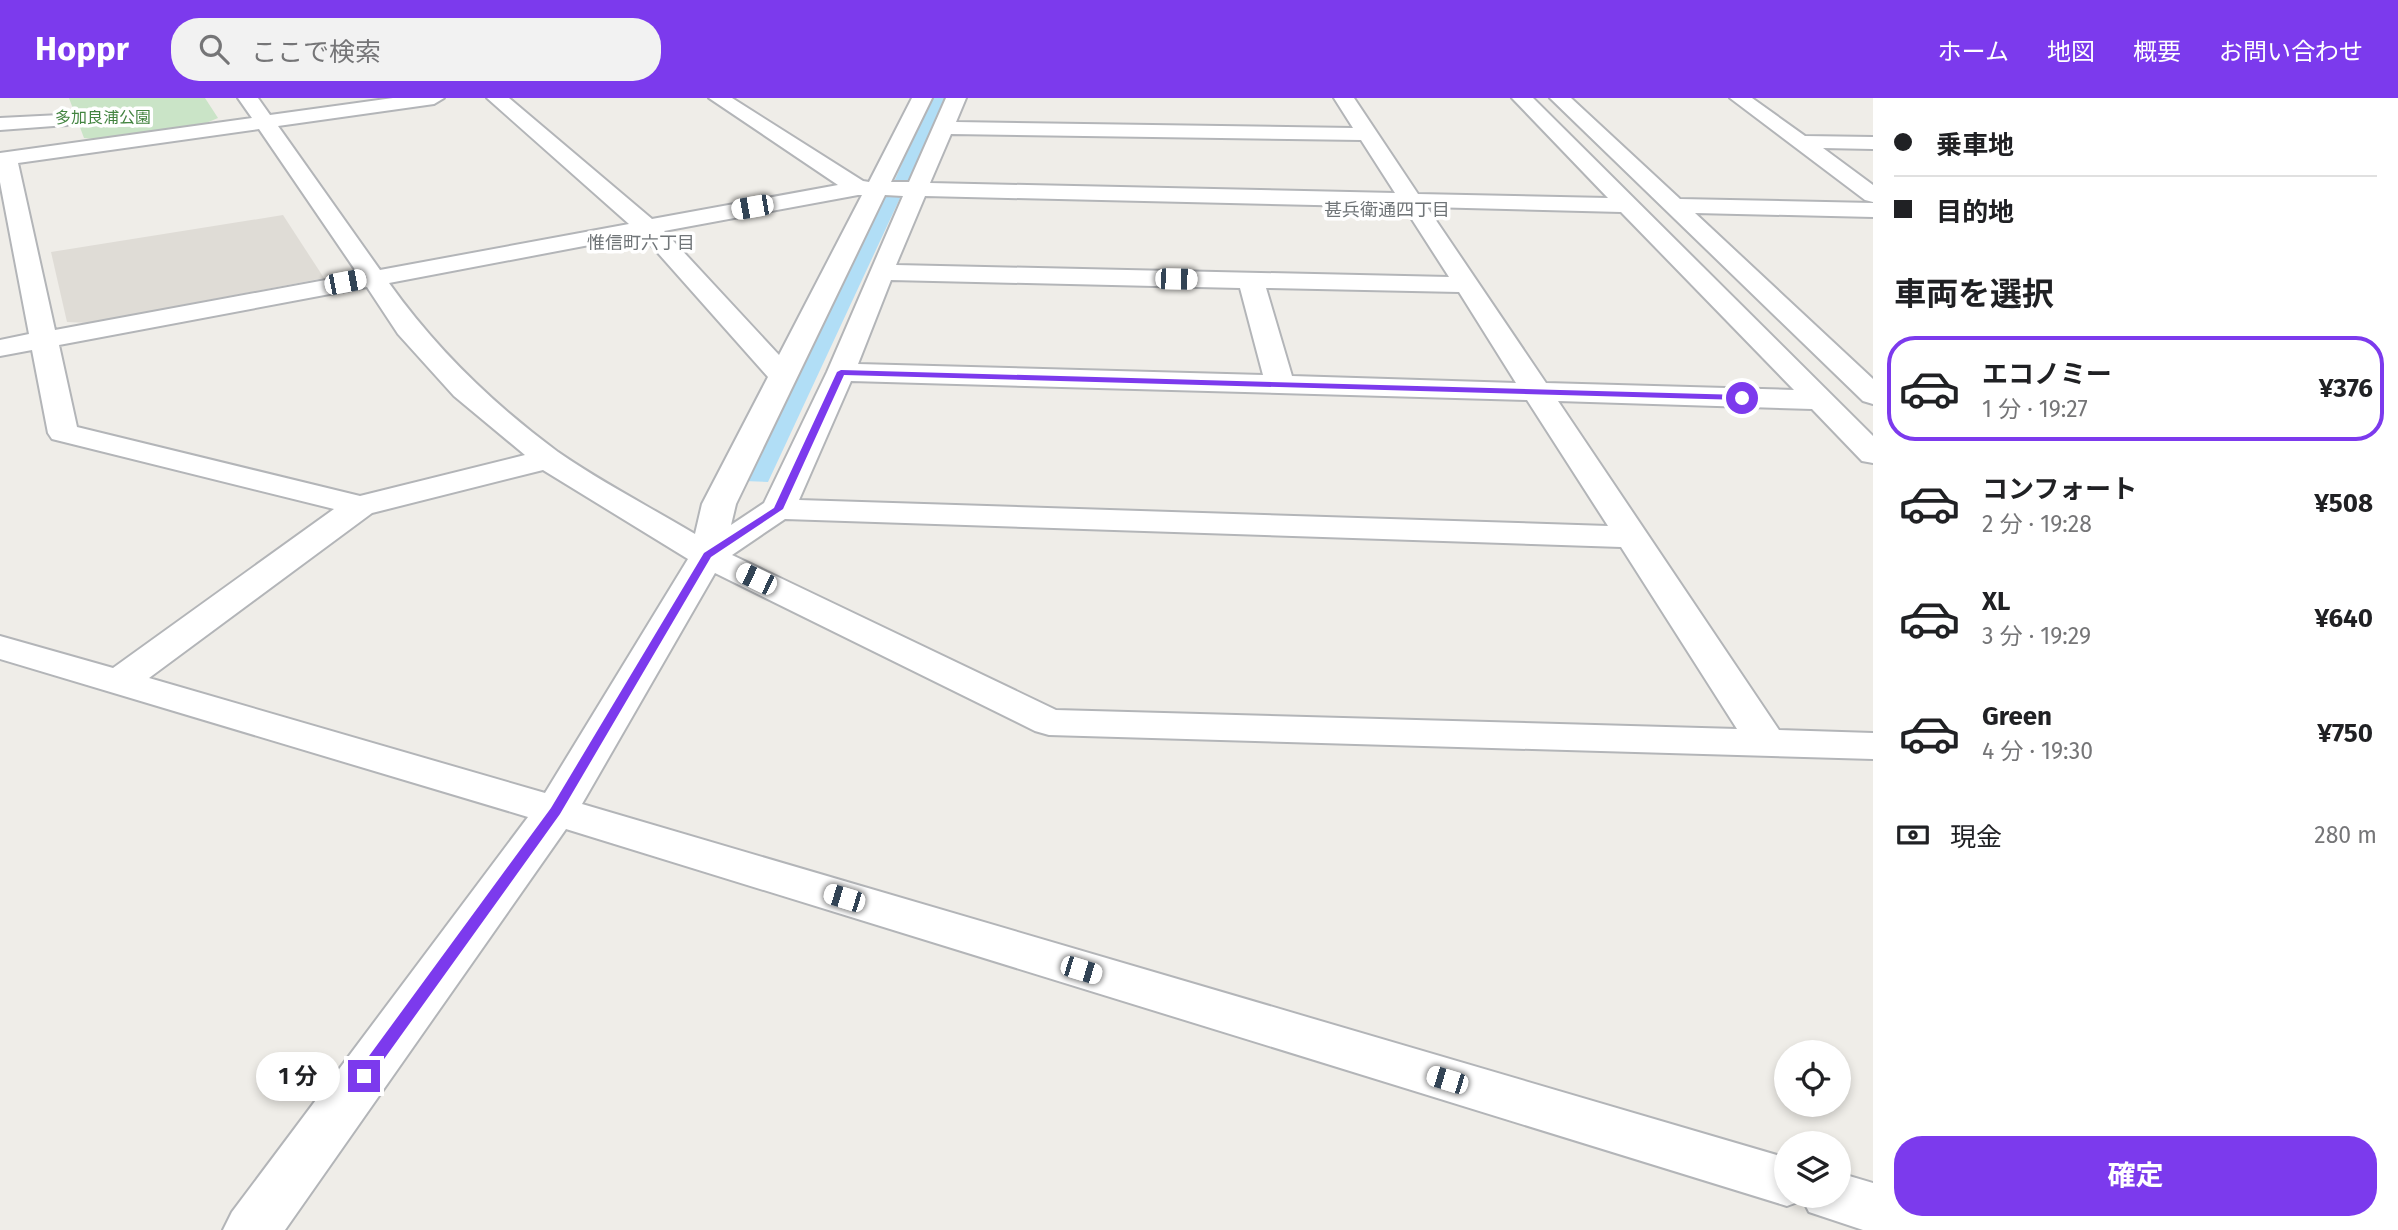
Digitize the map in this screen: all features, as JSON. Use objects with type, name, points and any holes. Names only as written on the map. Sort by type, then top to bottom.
[{"type":"street","points":[[52,98],[70,149]]},
{"type":"street","points":[[248,98],[408,328],[464,390],[548,459],[707,555],[1049,722],[1873,746]]},
{"type":"street","points":[[360,506],[63,433],[24,241],[3,158],[434,98]]},
{"type":"street","points":[[497,98],[646,226],[783,376]]},
{"type":"street","points":[[719,98],[874,189]]},
{"type":"street","points":[[252,1230],[556,811],[707,555],[719,504],[874,189],[922,98]]},
{"type":"street","points":[[707,555],[778,509],[841,372],[913,191],[956,98]]},
{"type":"street","points":[[1344,98],[1766,742]]},
{"type":"street","points":[[1522,98],[1873,454]]},
{"type":"street","points":[[1560,98],[1873,395]]},
{"type":"street","points":[[1740,98],[1873,195]]},
{"type":"street","points":[[0,124],[60,121]]},
{"type":"street","points":[[943,128],[1367,134]]},
{"type":"street","points":[[1800,142],[1873,143]]},
{"type":"street","points":[[0,348],[646,226],[874,189],[1626,205]]},
{"type":"street","points":[[1672,206],[1873,210]]},
{"type":"street","points":[[0,245],[24,241]]},
{"type":"street","points":[[881,272],[1466,285]]},
{"type":"street","points":[[1251,281],[1280,386]]},
{"type":"street","points":[[841,372],[1819,400]]},
{"type":"street","points":[[120,682],[360,506],[548,459]]},
{"type":"street","points":[[778,509],[1631,537]]},
{"type":"street","points":[[0,647],[556,811],[1774,1178]]},
{"type":"street","points":[[1851,1202],[1873,1208]]},
{"type":"shaded area","points":[[283,215],[324,278],[89,323],[67,322],[51,252]]},
{"type":"green space","name":"多加良浦公園","points":[[69,98],[205,98],[218,118],[206,123],[94,139],[84,138]]},
{"type":"water","points":[[931,98],[945,98],[909,184],[893,184]]},
{"type":"water","points":[[885,196],[901,196],[768,482],[744,481]]},
{"type":"district","name":"甚兵衛通四丁目","points":[[1387,210]]},
{"type":"district","name":"惟信町六丁目","points":[[641,243]]},
{"type":"route","points":[[364,1076],[556,811],[707,555],[778,509],[841,372],[1742,398]]}]
